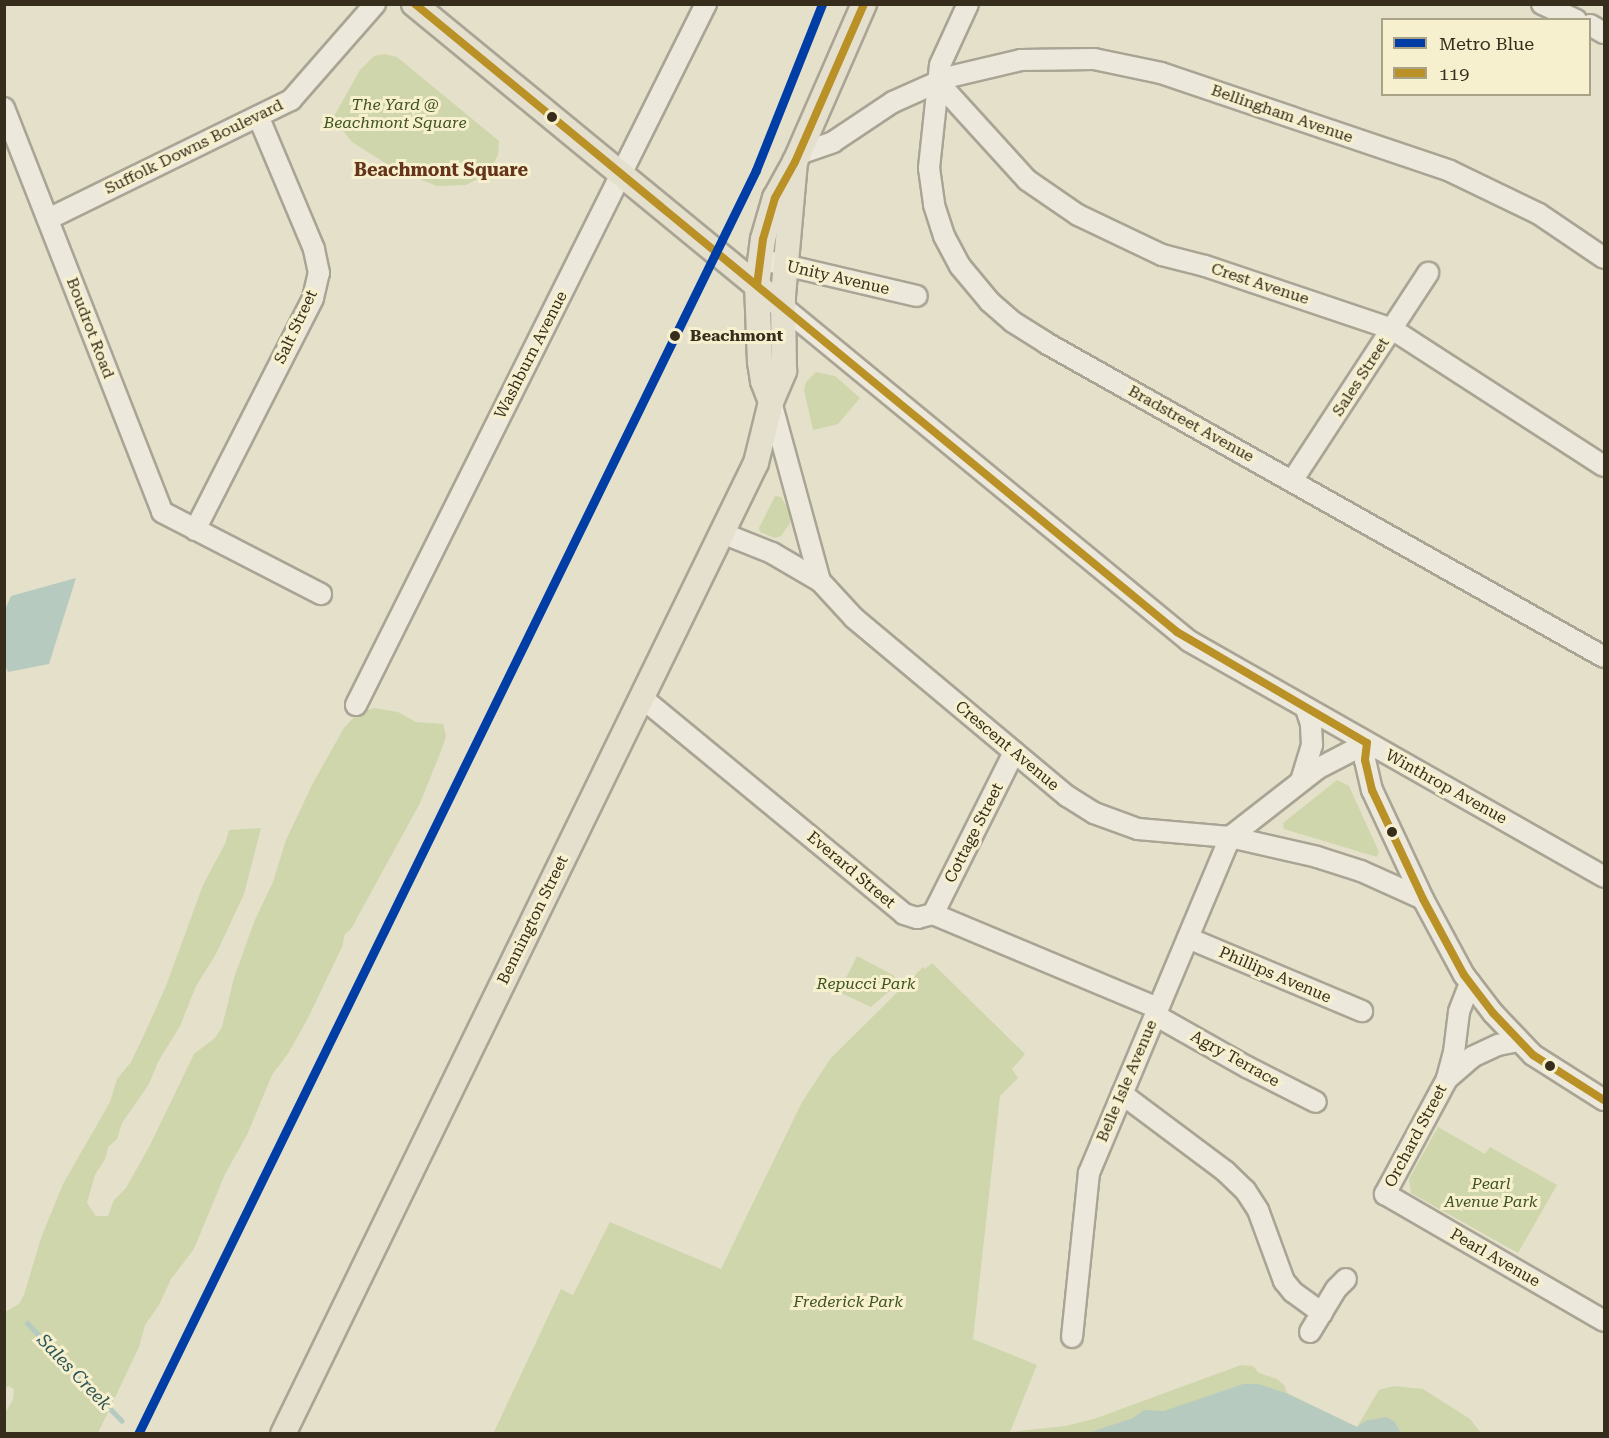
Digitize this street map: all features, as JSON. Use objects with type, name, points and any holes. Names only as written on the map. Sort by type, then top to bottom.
[{"type":"main road","name":"Winthrop Avenue","points":[[414,4],[783,307]]},
{"type":"main road","points":[[771,402],[761,372],[757,285],[759,259],[775,198],[797,158],[864,4]]},
{"type":"main road","name":"Bennington Street","points":[[283,1434],[759,454],[771,402],[784,371],[783,307],[797,158]]},
{"type":"street","name":"Suffolk Downs Boulevard","points":[[48,219],[291,100],[375,4]]},
{"type":"street","name":"Washburn Avenue","points":[[356,705],[706,4]]},
{"type":"street","name":"Bradstreet Avenue","points":[[968,4],[944,53],[937,81],[929,159],[934,205],[949,246],[960,266],[997,310],[1033,335],[1605,657]]},
{"type":"street","points":[[1542,4],[1573,18]]},
{"type":"street","points":[[1591,26],[1605,33]]},
{"type":"street","name":"Bellingham Avenue","points":[[797,158],[833,142],[884,107],[937,81],[992,65],[1036,58],[1094,59],[1147,69],[1456,173],[1548,219],[1605,258]]},
{"type":"street","name":"Crest Avenue","points":[[937,81],[1027,180],[1044,194],[1095,225],[1173,259],[1205,266],[1392,329],[1605,466]]},
{"type":"street","name":"Boudrot Road","points":[[4,108],[162,512],[321,594]]},
{"type":"street","name":"Salt Street","points":[[195,530],[313,298],[319,273],[314,249],[258,116]]},
{"type":"street","name":"Unity Avenue","points":[[759,259],[917,297]]},
{"type":"street","name":"Sales Street","points":[[1292,481],[1428,273]]},
{"type":"street","name":"Winthrop Avenue","points":[[783,307],[1178,632],[1214,656],[1306,709],[1605,877]]},
{"type":"street","name":"Crescent Avenue","points":[[771,402],[820,581]]},
{"type":"street","name":"Crescent Avenue","points":[[722,534],[772,553],[820,581],[854,618],[1014,752],[1080,805],[1108,820],[1152,832],[1230,837],[1341,864],[1423,899]]},
{"type":"street","name":"Everard Street","points":[[641,697],[904,914],[917,918],[933,914],[1157,1011]]},
{"type":"street","points":[[1301,781],[1312,745],[1311,724],[1306,709]]},
{"type":"street","points":[[1230,837],[1317,769],[1368,743]]},
{"type":"street","points":[[1368,743],[1365,760],[1369,782],[1423,899],[1454,959],[1470,983],[1519,1041],[1542,1062],[1605,1100]]},
{"type":"street","name":"Cottage Street","points":[[933,914],[1014,752]]},
{"type":"street","name":"Belle Isle Avenue","points":[[1072,1337],[1087,1181],[1230,837]]},
{"type":"street","name":"Phillips Avenue","points":[[1188,938],[1362,1011]]},
{"type":"street","name":"Orchard Street","points":[[1385,1194],[1447,1079],[1454,1052],[1459,1012],[1470,983]]},
{"type":"street","name":"Agry Terrace","points":[[1157,1011],[1247,1067],[1316,1102]]},
{"type":"street","name":"Orchard Street","points":[[1447,1079],[1473,1057],[1498,1045],[1519,1041]]},
{"type":"street","points":[[1122,1094],[1224,1171],[1245,1190],[1258,1210],[1284,1281],[1293,1292],[1322,1313]]},
{"type":"street","name":"Pearl Avenue","points":[[1385,1194],[1605,1321]]},
{"type":"street","points":[[1310,1332],[1336,1289],[1346,1280]]},
{"type":"green space","name":"The Yard @ Beachmont Square","points":[[385,54],[397,57],[499,141],[498,155],[487,174],[466,185],[437,186],[393,168],[352,142],[333,118],[360,70],[374,56]]},
{"type":"green space","points":[[816,372],[835,376],[860,398],[838,424],[813,430],[804,390],[806,382]]},
{"type":"green space","points":[[775,496],[781,497],[791,514],[790,523],[781,536],[775,538],[760,532],[759,528]]},
{"type":"green space","points":[[374,708],[398,712],[416,722],[443,724],[446,736],[443,746],[420,803],[351,929],[345,934],[342,947],[309,1016],[289,1052],[272,1075],[247,1135],[225,1174],[194,1249],[171,1279],[159,1305],[145,1325],[139,1347],[98,1433],[5,1433],[5,1413],[13,1400],[14,1389],[9,1386],[5,1388],[5,1312],[19,1304],[24,1295],[41,1238],[63,1184],[110,1102],[117,1079],[131,1062],[143,1037],[166,986],[203,885],[225,844],[229,830],[261,828],[244,894],[216,954],[196,986],[180,1026],[158,1062],[149,1084],[122,1123],[117,1139],[108,1147],[105,1159],[95,1175],[87,1203],[96,1216],[108,1216],[114,1200],[126,1188],[150,1145],[194,1054],[215,1038],[222,1027],[234,978],[254,922],[273,882],[286,840],[313,783],[344,728],[358,713]]},
{"type":"green space","points":[[1337,780],[1349,786],[1379,852],[1377,857],[1284,829],[1283,823]]},
{"type":"green space","name":"Repucci Park","points":[[857,956],[893,975],[897,980],[895,986],[871,1007],[839,992]]},
{"type":"green space","name":"Frederick Park","points":[[932,963],[1025,1054],[1012,1069],[1018,1078],[1000,1096],[973,1339],[1037,1365],[1010,1432],[1066,1426],[1094,1419],[1241,1365],[1253,1366],[1259,1373],[1277,1379],[1285,1386],[1287,1393],[1357,1427],[1379,1390],[1394,1386],[1423,1389],[1470,1419],[1481,1433],[493,1434],[561,1289],[573,1295],[610,1222],[721,1269],[802,1102],[831,1058],[923,967],[925,969]]},
{"type":"green space","name":"Pearl Avenue Park","points":[[1438,1127],[1485,1154],[1490,1147],[1557,1185],[1518,1253],[1411,1193],[1409,1179]]},
{"type":"shaded area","points":[[76,578],[49,664],[8,672],[5,665],[4,612],[11,596]]},
{"type":"shaded area","points":[[1243,1384],[1258,1384],[1286,1393],[1357,1427],[1365,1421],[1386,1417],[1395,1422],[1401,1433],[1088,1433],[1133,1418],[1144,1410],[1164,1411]]},
{"type":"waterway","name":"Sales Creek","points":[[27,1323],[122,1421]]},
{"type":"metro line","name":"Blue","points":[[138,1434],[756,170],[822,4]]},
{"type":"transit line","name":"119","points":[[415,4],[1177,632],[1367,743],[1365,760],[1372,790],[1423,899],[1464,975],[1493,1013],[1533,1055],[1604,1100]]},
{"type":"transit line","name":"119","points":[[757,285],[763,239],[775,198],[795,162],[864,4]]},
{"type":"place","name":"Beachmont","points":[[675,336]]},
{"type":"district","name":"Beachmont Square","points":[[441,170]]}]
